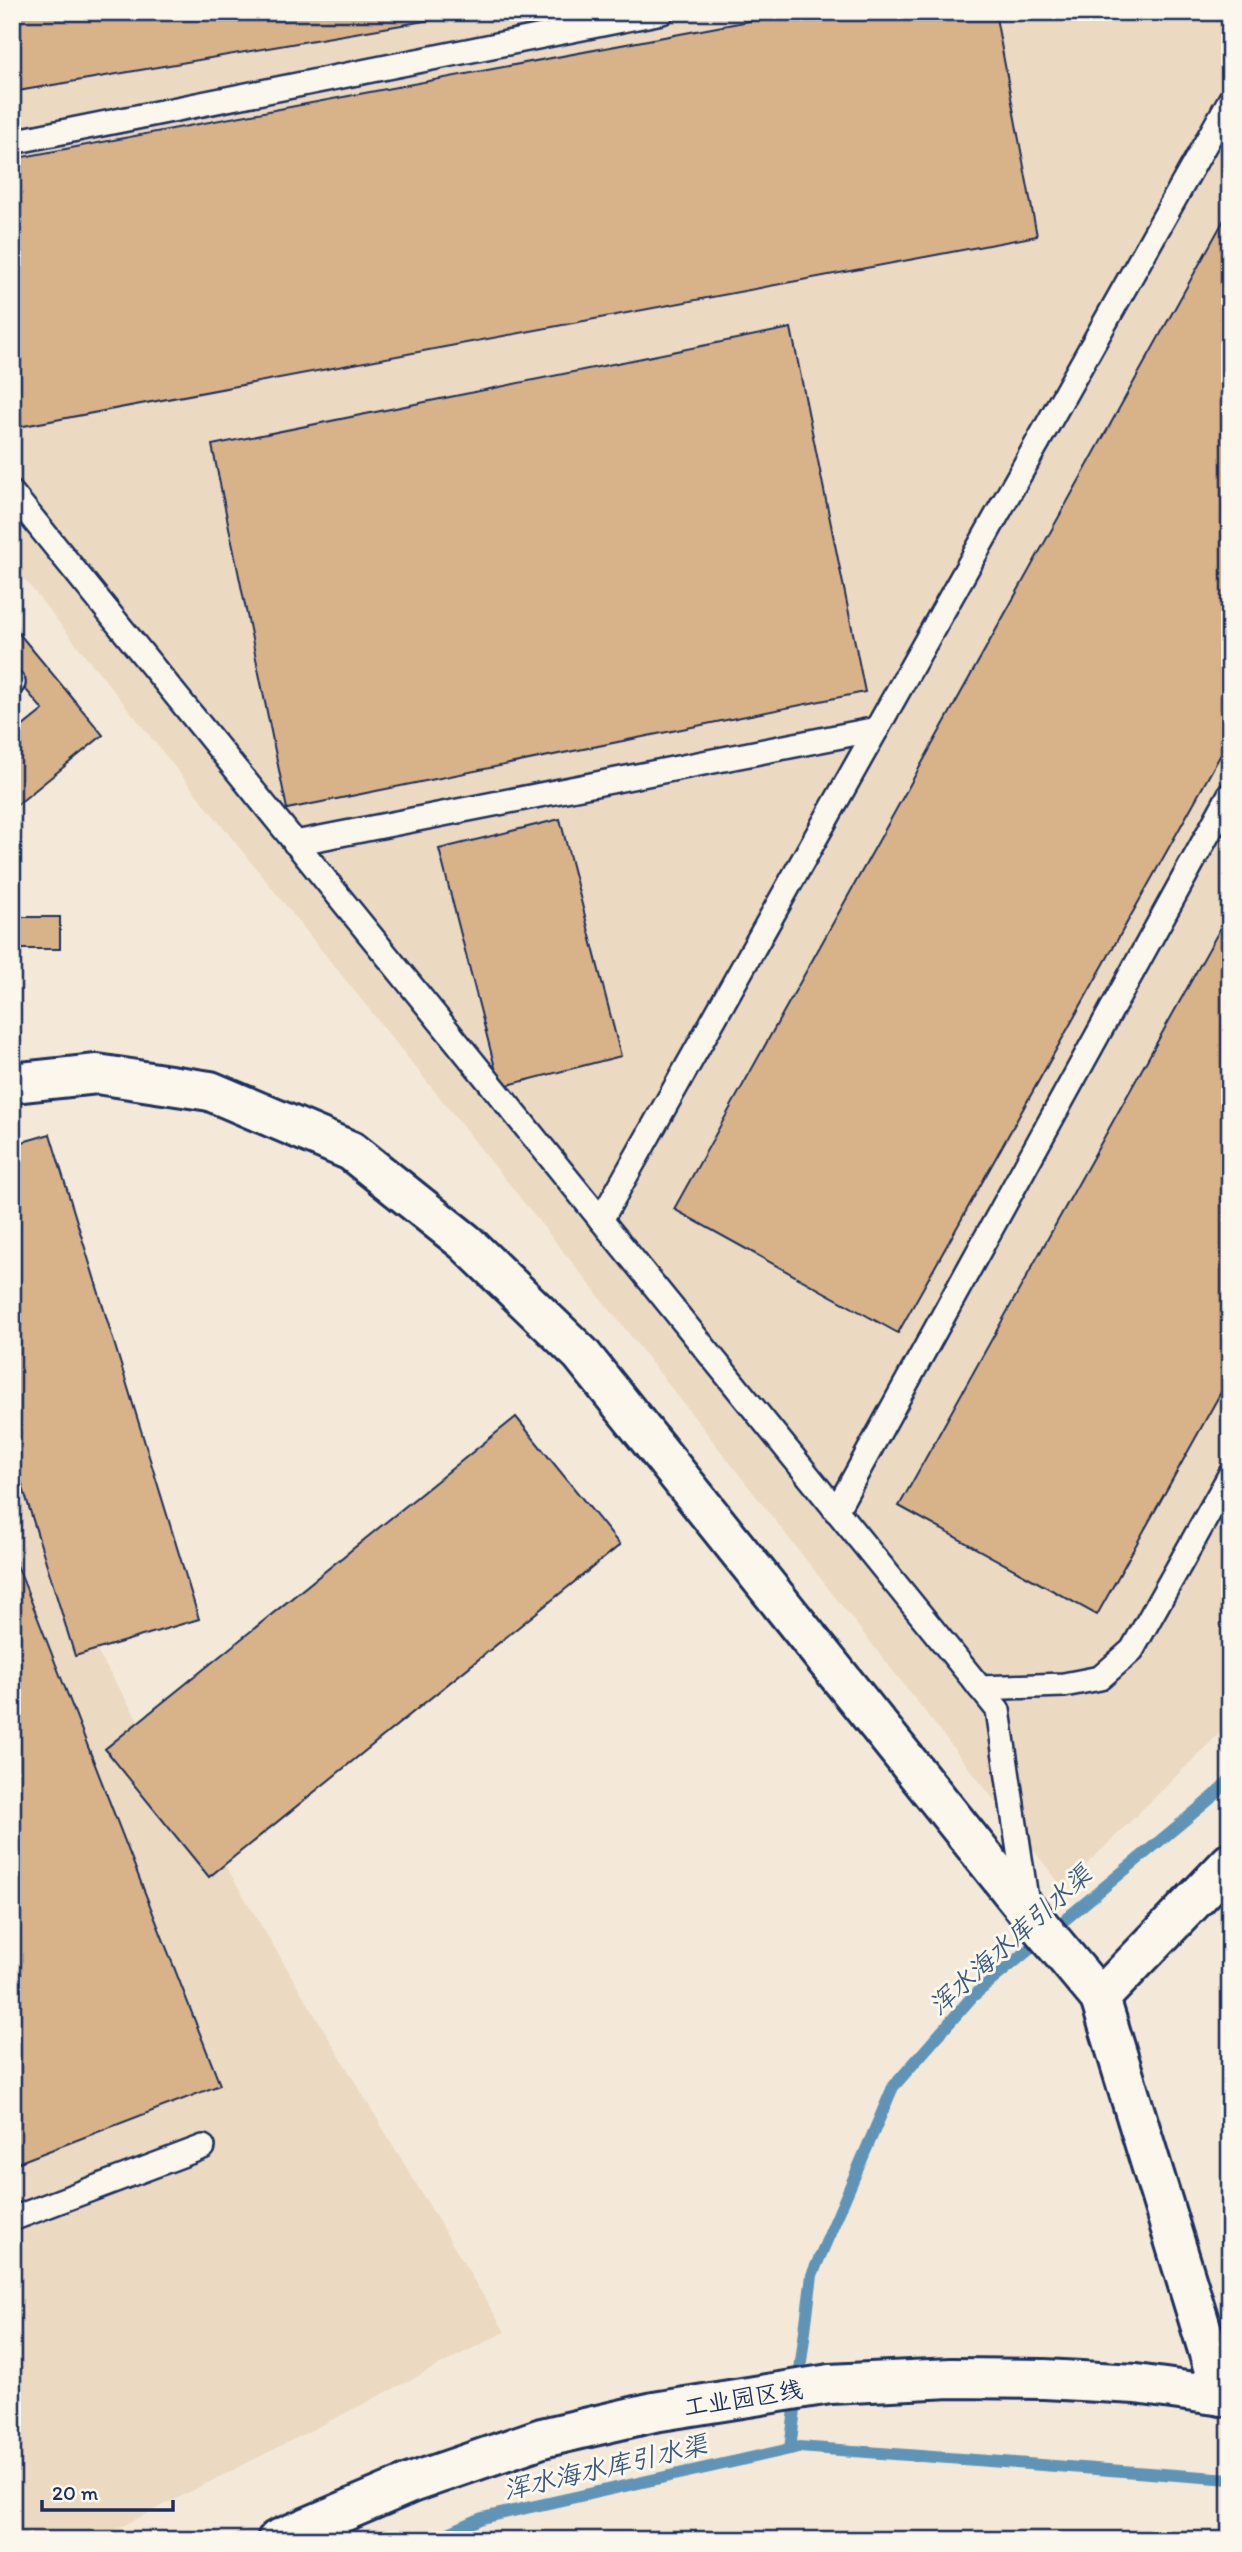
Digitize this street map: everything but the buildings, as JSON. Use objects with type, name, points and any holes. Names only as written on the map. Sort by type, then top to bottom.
[{"type":"street","points":[[12,1083],[97,1074],[210,1091],[351,1151],[465,1242],[581,1354],[1100,1998],[1226,2397]]},
{"type":"street","points":[[1100,1998],[1230,1863]]},
{"type":"street","name":"工业园区线","points":[[277,2540],[411,2483],[542,2438],[654,2412],[830,2384],[951,2378],[1044,2379],[1136,2384],[1226,2397]]},
{"type":"lane","points":[[12,142],[662,12]]},
{"type":"lane","points":[[601,1220],[1230,100]]},
{"type":"lane","points":[[12,493],[998,1710],[1028,1912]]},
{"type":"lane","points":[[295,843],[877,729]]},
{"type":"lane","points":[[836,1511],[1230,794]]},
{"type":"lane","points":[[979,1688],[1064,1685],[1100,1678],[1132,1650],[1230,1475]]},
{"type":"lane","points":[[12,2219],[203,2147]]},
{"type":"shaded area","points":[[12,12],[1230,12],[1230,1723],[1063,1888],[618,1320],[12,564]]},
{"type":"shaded area","points":[[12,1414],[89,1638],[505,2332],[95,2540],[12,2540]]},
{"type":"waterway","name":"浑水海水库引水渠","points":[[433,2540],[482,2518],[790,2449],[812,2275],[893,2087],[972,1997],[1215,1795],[1230,1779]]},
{"type":"waterway","name":"浑水海水库引水渠","points":[[790,2449],[799,2447],[1230,2479]]}]
